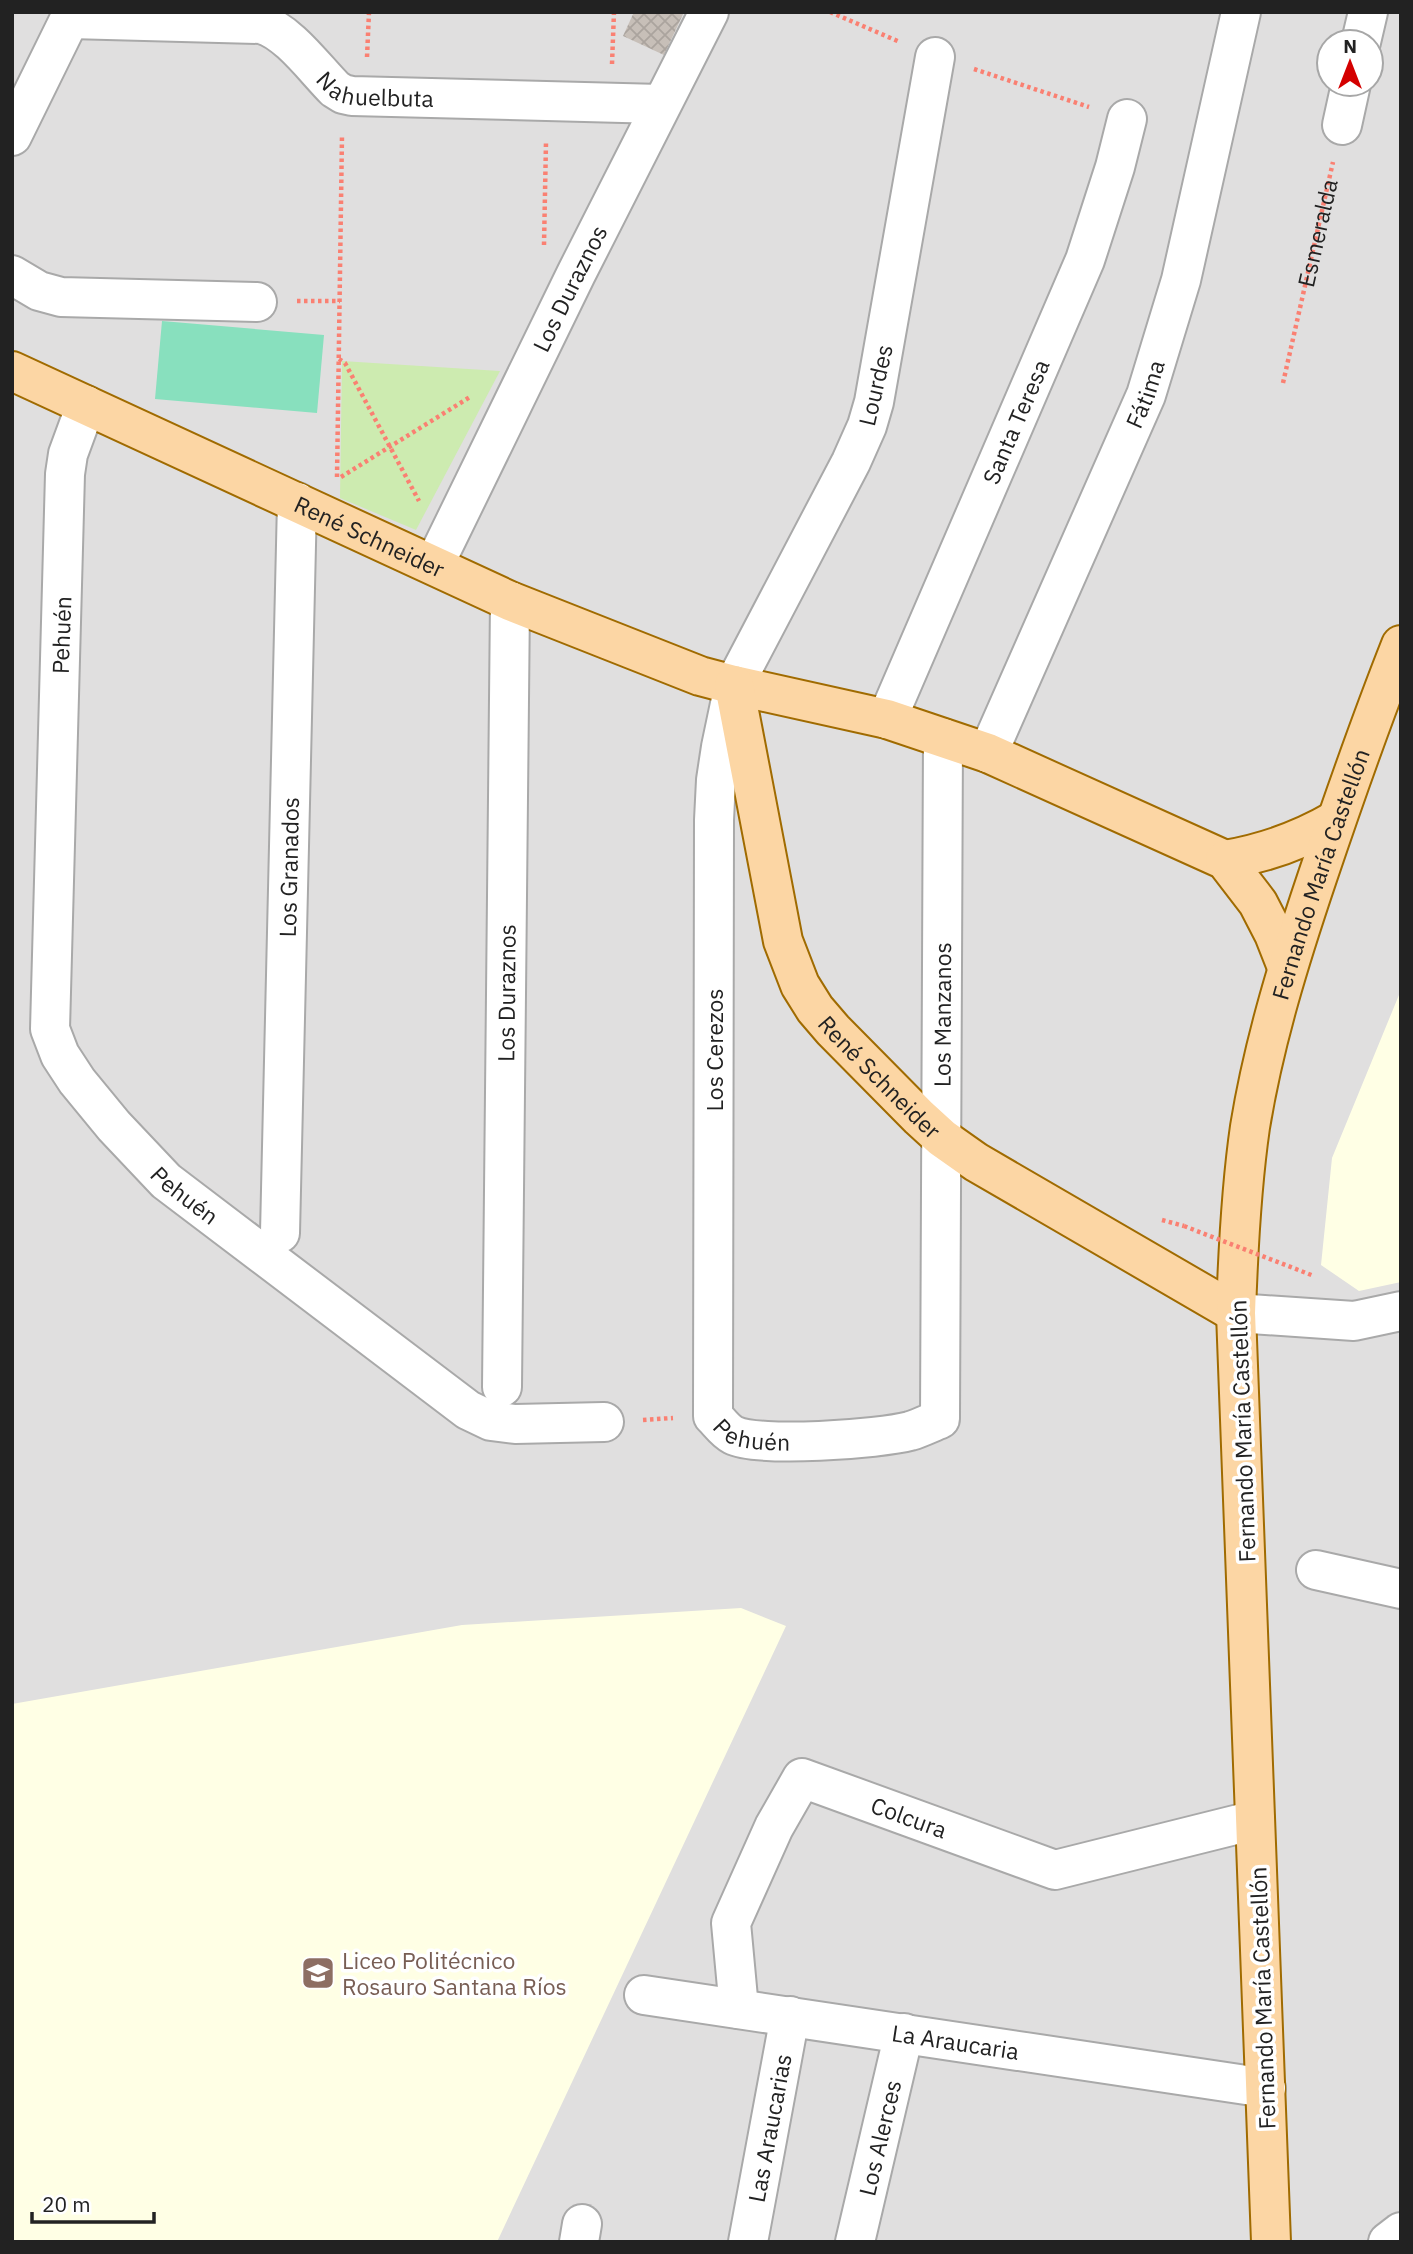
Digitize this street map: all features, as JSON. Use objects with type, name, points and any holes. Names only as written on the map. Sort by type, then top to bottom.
[{"type":"main road","name":"René Schneider","points":[[12,371],[297,502],[441,550],[510,601],[700,676],[887,719],[988,753],[1226,860],[1258,903],[1287,967]]},
{"type":"main road","name":"Fernando María Castellón","points":[[1272,2242],[1236,1313],[1243,1183],[1262,1070],[1287,967],[1336,820],[1401,645]]},
{"type":"main road","name":"René Schneider","points":[[734,685],[783,941],[800,985],[815,1009],[942,1138],[976,1162],[1236,1313]]},
{"type":"main road","points":[[1226,860],[1280,848],[1309,836],[1336,820]]},
{"type":"street","name":"Los Duraznos","points":[[441,550],[709,12]]},
{"type":"street","name":"Fátima","points":[[988,753],[1132,430],[1154,372],[1181,280],[1241,12]]},
{"type":"street","name":"Nahuelbuta","points":[[72,15],[261,24],[284,36],[335,89],[352,96],[662,104]]},
{"type":"street","points":[[12,136],[72,15]]},
{"type":"street","name":"Lourdes","points":[[734,685],[851,462],[867,426],[874,402],[935,57]]},
{"type":"street","points":[[1342,125],[1348,98]]},
{"type":"street","name":"Santa Teresa","points":[[887,719],[1085,260],[1127,120]]},
{"type":"street","points":[[12,275],[39,291],[61,297],[257,302]]},
{"type":"street","name":"Pehuén","points":[[86,405],[68,454],[65,474],[50,1029],[60,1055],[77,1081],[114,1126],[166,1181],[468,1410],[491,1421],[515,1424],[604,1422]]},
{"type":"street","name":"Los Granados","points":[[280,1233],[297,502]]},
{"type":"street","name":"Los Duraznos","points":[[502,1387],[510,601]]},
{"type":"street","name":"Los Cerezos","points":[[713,1416],[714,820],[719,758],[734,685]]},
{"type":"street","name":"Los Manzanos","points":[[940,1419],[943,738]]},
{"type":"street","points":[[1236,1313],[1354,1321],[1401,1311]]},
{"type":"street","name":"Pehuén","points":[[713,1416],[731,1434],[749,1440],[777,1443],[893,1434],[913,1430],[940,1419]]},
{"type":"street","points":[[1315,1570],[1401,1589]]},
{"type":"street","name":"Colcura","points":[[739,2009],[731,1923],[774,1827],[802,1779],[1055,1870],[1255,1820]]},
{"type":"street","name":"La Araucaria","points":[[644,1995],[1266,2088]]},
{"type":"street","name":"Las Araucarias","points":[[748,2242],[790,2016]]},
{"type":"street","name":"Los Alerces","points":[[855,2242],[904,2033]]},
{"type":"street","points":[[1388,2242],[1401,2232]]},
{"type":"path","points":[[611,103],[614,12]]},
{"type":"path","points":[[343,94],[337,479],[480,391]]},
{"type":"path","points":[[544,250],[547,102]]},
{"type":"path","name":"Esmeralda","points":[[1283,383],[1342,125]]},
{"type":"path","points":[[339,359],[345,363],[433,527],[441,550]]},
{"type":"path","points":[[1184,1226],[1314,1276]]},
{"type":"path","name":"Pehuén","points":[[604,1422],[713,1416]]},
{"type":"shaded area","points":[[12,12],[1401,12],[1401,2242],[12,2242]]},
{"type":"shaded area","points":[[1401,990],[1401,1282],[1359,1291],[1321,1265],[1332,1158]]},
{"type":"shaded area","name":"Liceo Politécnico Rosauro Santana Ríos","points":[[741,1608],[786,1626],[497,2242],[12,2242],[12,1704],[462,1625]]},
{"type":"green space","points":[[162,321],[324,335],[317,413],[155,399]]},
{"type":"green space","points":[[342,361],[500,371],[416,530],[340,498]]},
{"type":"building","points":[[634,12],[684,12],[664,55],[623,36]]},
{"type":"place","name":"Liceo Politécnico Rosauro Santana Ríos","points":[[318,1973]]}]
